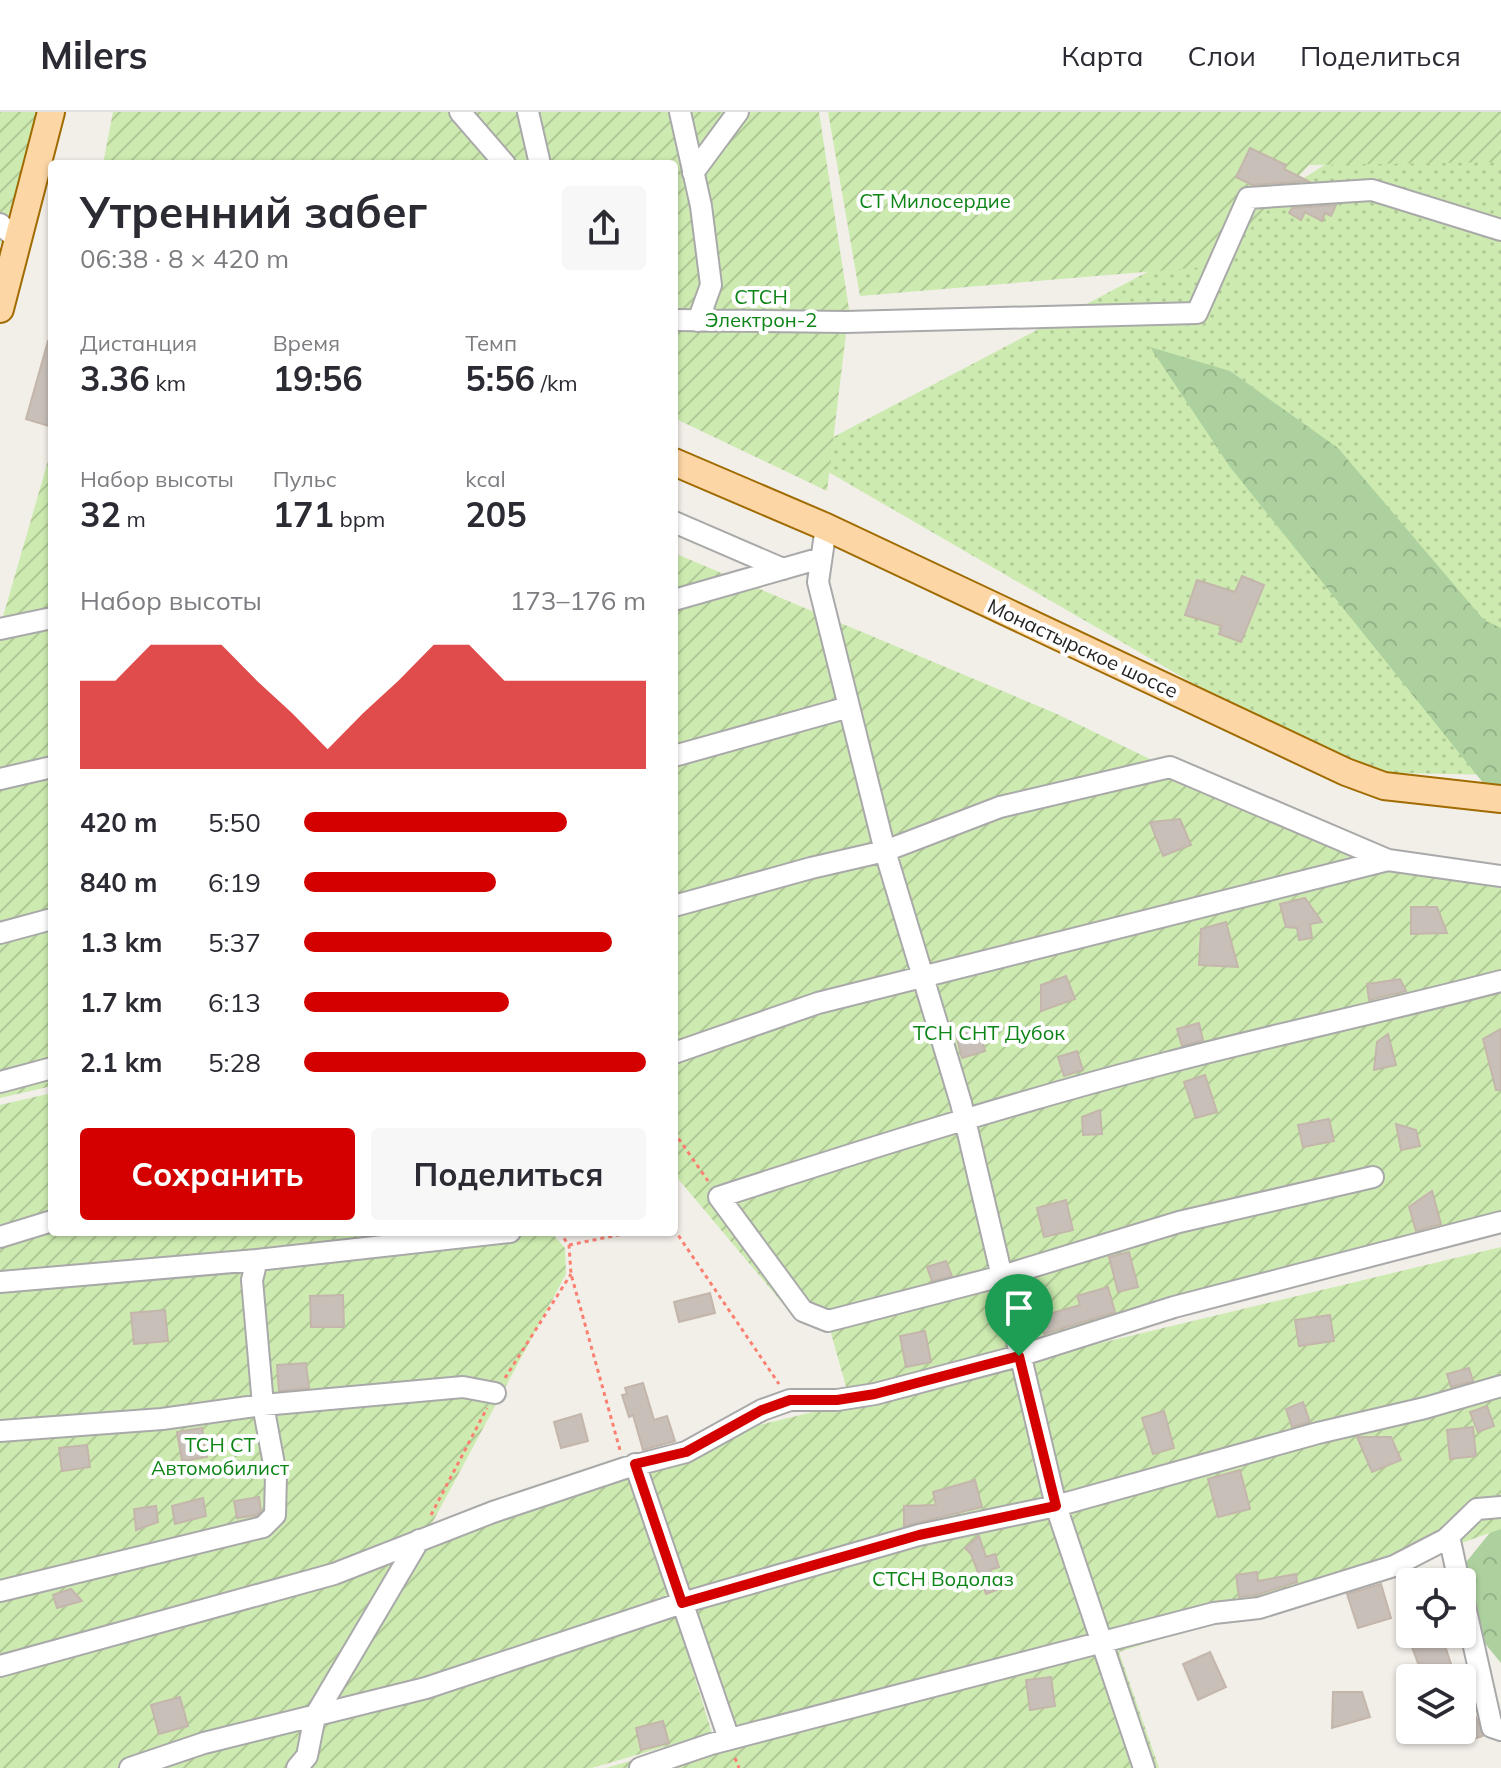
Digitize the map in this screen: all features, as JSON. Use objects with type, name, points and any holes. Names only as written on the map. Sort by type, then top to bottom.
[{"type":"main road","points":[[0,309],[9,232],[42,193],[51,112]]},
{"type":"main road","name":"Монастырское шоссе","points":[[678,464],[826,527],[1346,772],[1384,786],[1501,799]]},
{"type":"street","points":[[460,112],[502,160]]},
{"type":"street","points":[[528,112],[539,160]]},
{"type":"street","points":[[680,112],[711,285],[698,321]]},
{"type":"street","points":[[693,173],[738,112]]},
{"type":"street","points":[[678,320],[846,322],[1197,313],[1248,198],[1372,190],[1501,230]]},
{"type":"street","points":[[678,524],[783,569]]},
{"type":"street","points":[[826,527],[818,582],[885,851],[964,1118],[1056,1506],[1144,1768]]},
{"type":"street","points":[[678,599],[821,558]]},
{"type":"street","points":[[0,629],[48,619]]},
{"type":"street","points":[[678,755],[849,707]]},
{"type":"street","points":[[678,905],[885,851],[1000,807],[1170,767],[1388,860],[1501,876]]},
{"type":"street","points":[[0,779],[48,768]]},
{"type":"street","points":[[678,1052],[818,1003],[1388,860]]},
{"type":"street","points":[[0,933],[48,920]]},
{"type":"street","points":[[1373,1177],[1179,1222],[1002,1276],[828,1321],[803,1311],[719,1197],[964,1118],[1167,1063],[1501,981]]},
{"type":"street","points":[[0,1082],[48,1069]]},
{"type":"street","points":[[0,1237],[48,1222]]},
{"type":"street","points":[[0,1666],[334,1574],[419,1540],[630,1466],[686,1452],[762,1410],[790,1400],[837,1400],[875,1394],[1019,1356],[1174,1307],[1501,1222]]},
{"type":"street","points":[[0,1282],[257,1260],[474,1236]]},
{"type":"street","points":[[0,1591],[263,1527],[275,1515],[276,1475],[263,1405],[252,1280],[257,1260]]},
{"type":"street","points":[[130,1768],[204,1743],[426,1688],[682,1603],[919,1535],[1056,1506],[1501,1386]]},
{"type":"street","points":[[0,1431],[162,1419],[263,1405],[463,1387],[495,1393]]},
{"type":"street","points":[[630,1466],[729,1739]]},
{"type":"street","points":[[640,1768],[729,1739],[1214,1613],[1271,1605],[1394,1566],[1449,1536],[1477,1509],[1501,1507]]},
{"type":"street","points":[[1449,1536],[1456,1568]]},
{"type":"street","points":[[297,1768],[307,1756],[315,1716],[419,1540]]},
{"type":"street","points":[[1474,1648],[1492,1727],[1501,1730]]},
{"type":"path","points":[[678,1138],[719,1197]]},
{"type":"path","points":[[678,1235],[790,1400]]},
{"type":"path","points":[[562,1236],[569,1245],[571,1274],[630,1466]]},
{"type":"path","points":[[569,1245],[613,1236]]},
{"type":"green space","points":[[0,112],[38,112],[0,246]]},
{"type":"green space","name":"СТСН Электрон-2","points":[[113,112],[819,112],[849,309],[827,491],[678,420],[678,160],[104,160]]},
{"type":"green space","name":"СТ Милосердие","points":[[828,112],[1501,112],[1501,164],[1309,165],[1216,266],[860,296]]},
{"type":"green space","points":[[1409,112],[1501,112],[1501,775],[1346,772],[799,455],[1191,249]]},
{"type":"green space","points":[[1150,347],[1230,371],[1338,448],[1484,620],[1501,628],[1501,794],[1492,794],[1230,467]]},
{"type":"green space","points":[[48,461],[48,1087],[0,1098],[0,627]]},
{"type":"green space","name":"ТСН СНТ Дубок","points":[[678,555],[1057,714],[1348,855],[1501,870],[1501,1225],[848,1394],[829,1326],[795,1318],[678,1179]]},
{"type":"green space","name":"ТСН СТ Автомобилист","points":[[48,1094],[48,1236],[554,1236],[565,1248],[566,1274],[422,1542],[632,1474],[712,1733],[592,1768],[0,1768],[0,1105]]},
{"type":"green space","name":"СТСН Водолаз","points":[[1501,1247],[1501,1529],[1422,1557],[1119,1652],[1159,1768],[606,1768],[717,1736],[634,1455]]},
{"type":"green space","points":[[1501,1519],[1501,1663],[1476,1633],[1476,1568],[1463,1566]]},
{"type":"building","points":[[1250,148],[1286,165],[1284,169],[1308,181],[1252,185],[1236,177]]},
{"type":"building","points":[[1336,205],[1331,216],[1325,213],[1322,221],[1305,212],[1301,220],[1289,213],[1292,208]]},
{"type":"building","points":[[48,341],[48,426],[26,419]]},
{"type":"building","points":[[1242,576],[1264,585],[1241,642],[1219,634],[1222,626],[1185,615],[1197,580],[1235,592]]},
{"type":"building","points":[[1180,819],[1191,845],[1163,856],[1150,822]]},
{"type":"building","points":[[1305,898],[1322,922],[1310,924],[1312,938],[1299,940],[1297,928],[1286,927],[1280,904]]},
{"type":"building","points":[[1411,907],[1437,907],[1447,933],[1411,934]]},
{"type":"building","points":[[1226,922],[1238,967],[1199,965],[1201,929]]},
{"type":"building","points":[[1066,976],[1075,999],[1041,1011],[1041,985]]},
{"type":"building","points":[[1400,979],[1406,991],[1369,1000],[1367,984]]},
{"type":"building","points":[[1199,1023],[1203,1040],[1182,1046],[1177,1029]]},
{"type":"building","points":[[979,1028],[985,1051],[962,1058],[956,1035]]},
{"type":"building","points":[[1501,1029],[1501,1090],[1496,1090],[1483,1039]]},
{"type":"building","points":[[1388,1034],[1396,1065],[1374,1070],[1377,1042]]},
{"type":"building","points":[[1077,1051],[1083,1070],[1064,1076],[1058,1057]]},
{"type":"building","points":[[1205,1075],[1217,1112],[1196,1118],[1184,1082]]},
{"type":"building","points":[[1100,1110],[1102,1134],[1083,1135],[1082,1117]]},
{"type":"building","points":[[1329,1119],[1334,1141],[1303,1147],[1298,1125]]},
{"type":"building","points":[[1396,1124],[1416,1130],[1420,1146],[1401,1150]]},
{"type":"building","points":[[1432,1191],[1441,1224],[1416,1231],[1409,1207]]},
{"type":"building","points":[[1066,1200],[1073,1230],[1044,1237],[1037,1208]]},
{"type":"building","points":[[1129,1252],[1138,1287],[1118,1292],[1109,1257]]},
{"type":"building","points":[[946,1261],[952,1276],[932,1281],[927,1267]]},
{"type":"building","points":[[1108,1287],[1115,1312],[1044,1334],[1039,1317],[1080,1305],[1077,1296]]},
{"type":"building","points":[[710,1293],[715,1313],[679,1322],[674,1302]]},
{"type":"building","points":[[343,1295],[344,1327],[311,1327],[310,1296]]},
{"type":"building","points":[[165,1310],[168,1341],[134,1344],[131,1313]]},
{"type":"building","points":[[1330,1315],[1334,1341],[1299,1346],[1295,1320]]},
{"type":"building","points":[[925,1331],[931,1362],[906,1367],[900,1336]]},
{"type":"building","points":[[306,1363],[309,1388],[279,1391],[277,1365]]},
{"type":"building","points":[[1469,1368],[1473,1381],[1451,1387],[1447,1374]]},
{"type":"building","points":[[643,1383],[654,1420],[667,1416],[675,1441],[643,1450],[633,1415],[629,1417],[622,1395],[627,1394],[625,1388]]},
{"type":"building","points":[[1303,1402],[1310,1422],[1292,1427],[1286,1409]]},
{"type":"building","points":[[1487,1406],[1494,1426],[1478,1432],[1470,1412]]},
{"type":"building","points":[[1164,1411],[1174,1448],[1153,1454],[1142,1418]]},
{"type":"building","points":[[581,1414],[588,1441],[561,1448],[554,1422]]},
{"type":"building","points":[[1473,1427],[1476,1456],[1450,1459],[1447,1430]]},
{"type":"building","points":[[202,1428],[207,1457],[182,1461],[177,1432]]},
{"type":"building","points":[[1357,1437],[1391,1437],[1401,1460],[1372,1472]]},
{"type":"building","points":[[87,1445],[90,1467],[62,1471],[59,1448]]},
{"type":"building","points":[[1240,1470],[1250,1509],[1218,1517],[1208,1479]]},
{"type":"building","points":[[975,1480],[982,1507],[904,1526],[904,1506],[936,1505],[933,1492]]},
{"type":"building","points":[[259,1497],[261,1511],[257,1515],[237,1518],[234,1501]]},
{"type":"building","points":[[203,1498],[206,1516],[175,1524],[172,1506]]},
{"type":"building","points":[[156,1506],[158,1522],[136,1530],[134,1509]]},
{"type":"building","points":[[979,1536],[986,1557],[995,1554],[999,1567],[990,1570],[997,1590],[986,1594],[971,1554],[965,1548]]},
{"type":"building","points":[[1257,1572],[1258,1581],[1296,1574],[1297,1582],[1239,1597],[1236,1575]]},
{"type":"building","points":[[1381,1584],[1391,1618],[1358,1628],[1347,1594]]},
{"type":"building","points":[[71,1589],[82,1601],[57,1608],[53,1595]]},
{"type":"building","points":[[1412,1648],[1446,1648],[1451,1664],[1418,1664]]},
{"type":"building","points":[[1210,1652],[1226,1687],[1198,1700],[1183,1664]]},
{"type":"building","points":[[1051,1677],[1055,1706],[1030,1710],[1026,1680]]},
{"type":"building","points":[[1333,1692],[1362,1692],[1370,1717],[1332,1728]]},
{"type":"building","points":[[180,1697],[188,1726],[159,1734],[151,1705]]},
{"type":"building","points":[[1476,1717],[1483,1736],[1476,1738]]},
{"type":"building","points":[[663,1721],[669,1743],[641,1750],[636,1728]]},
{"type":"route","points":[[1019,1356],[1056,1506],[919,1535],[682,1603],[635,1464],[686,1452],[762,1410],[790,1400],[837,1400],[875,1394],[1019,1356]]}]
